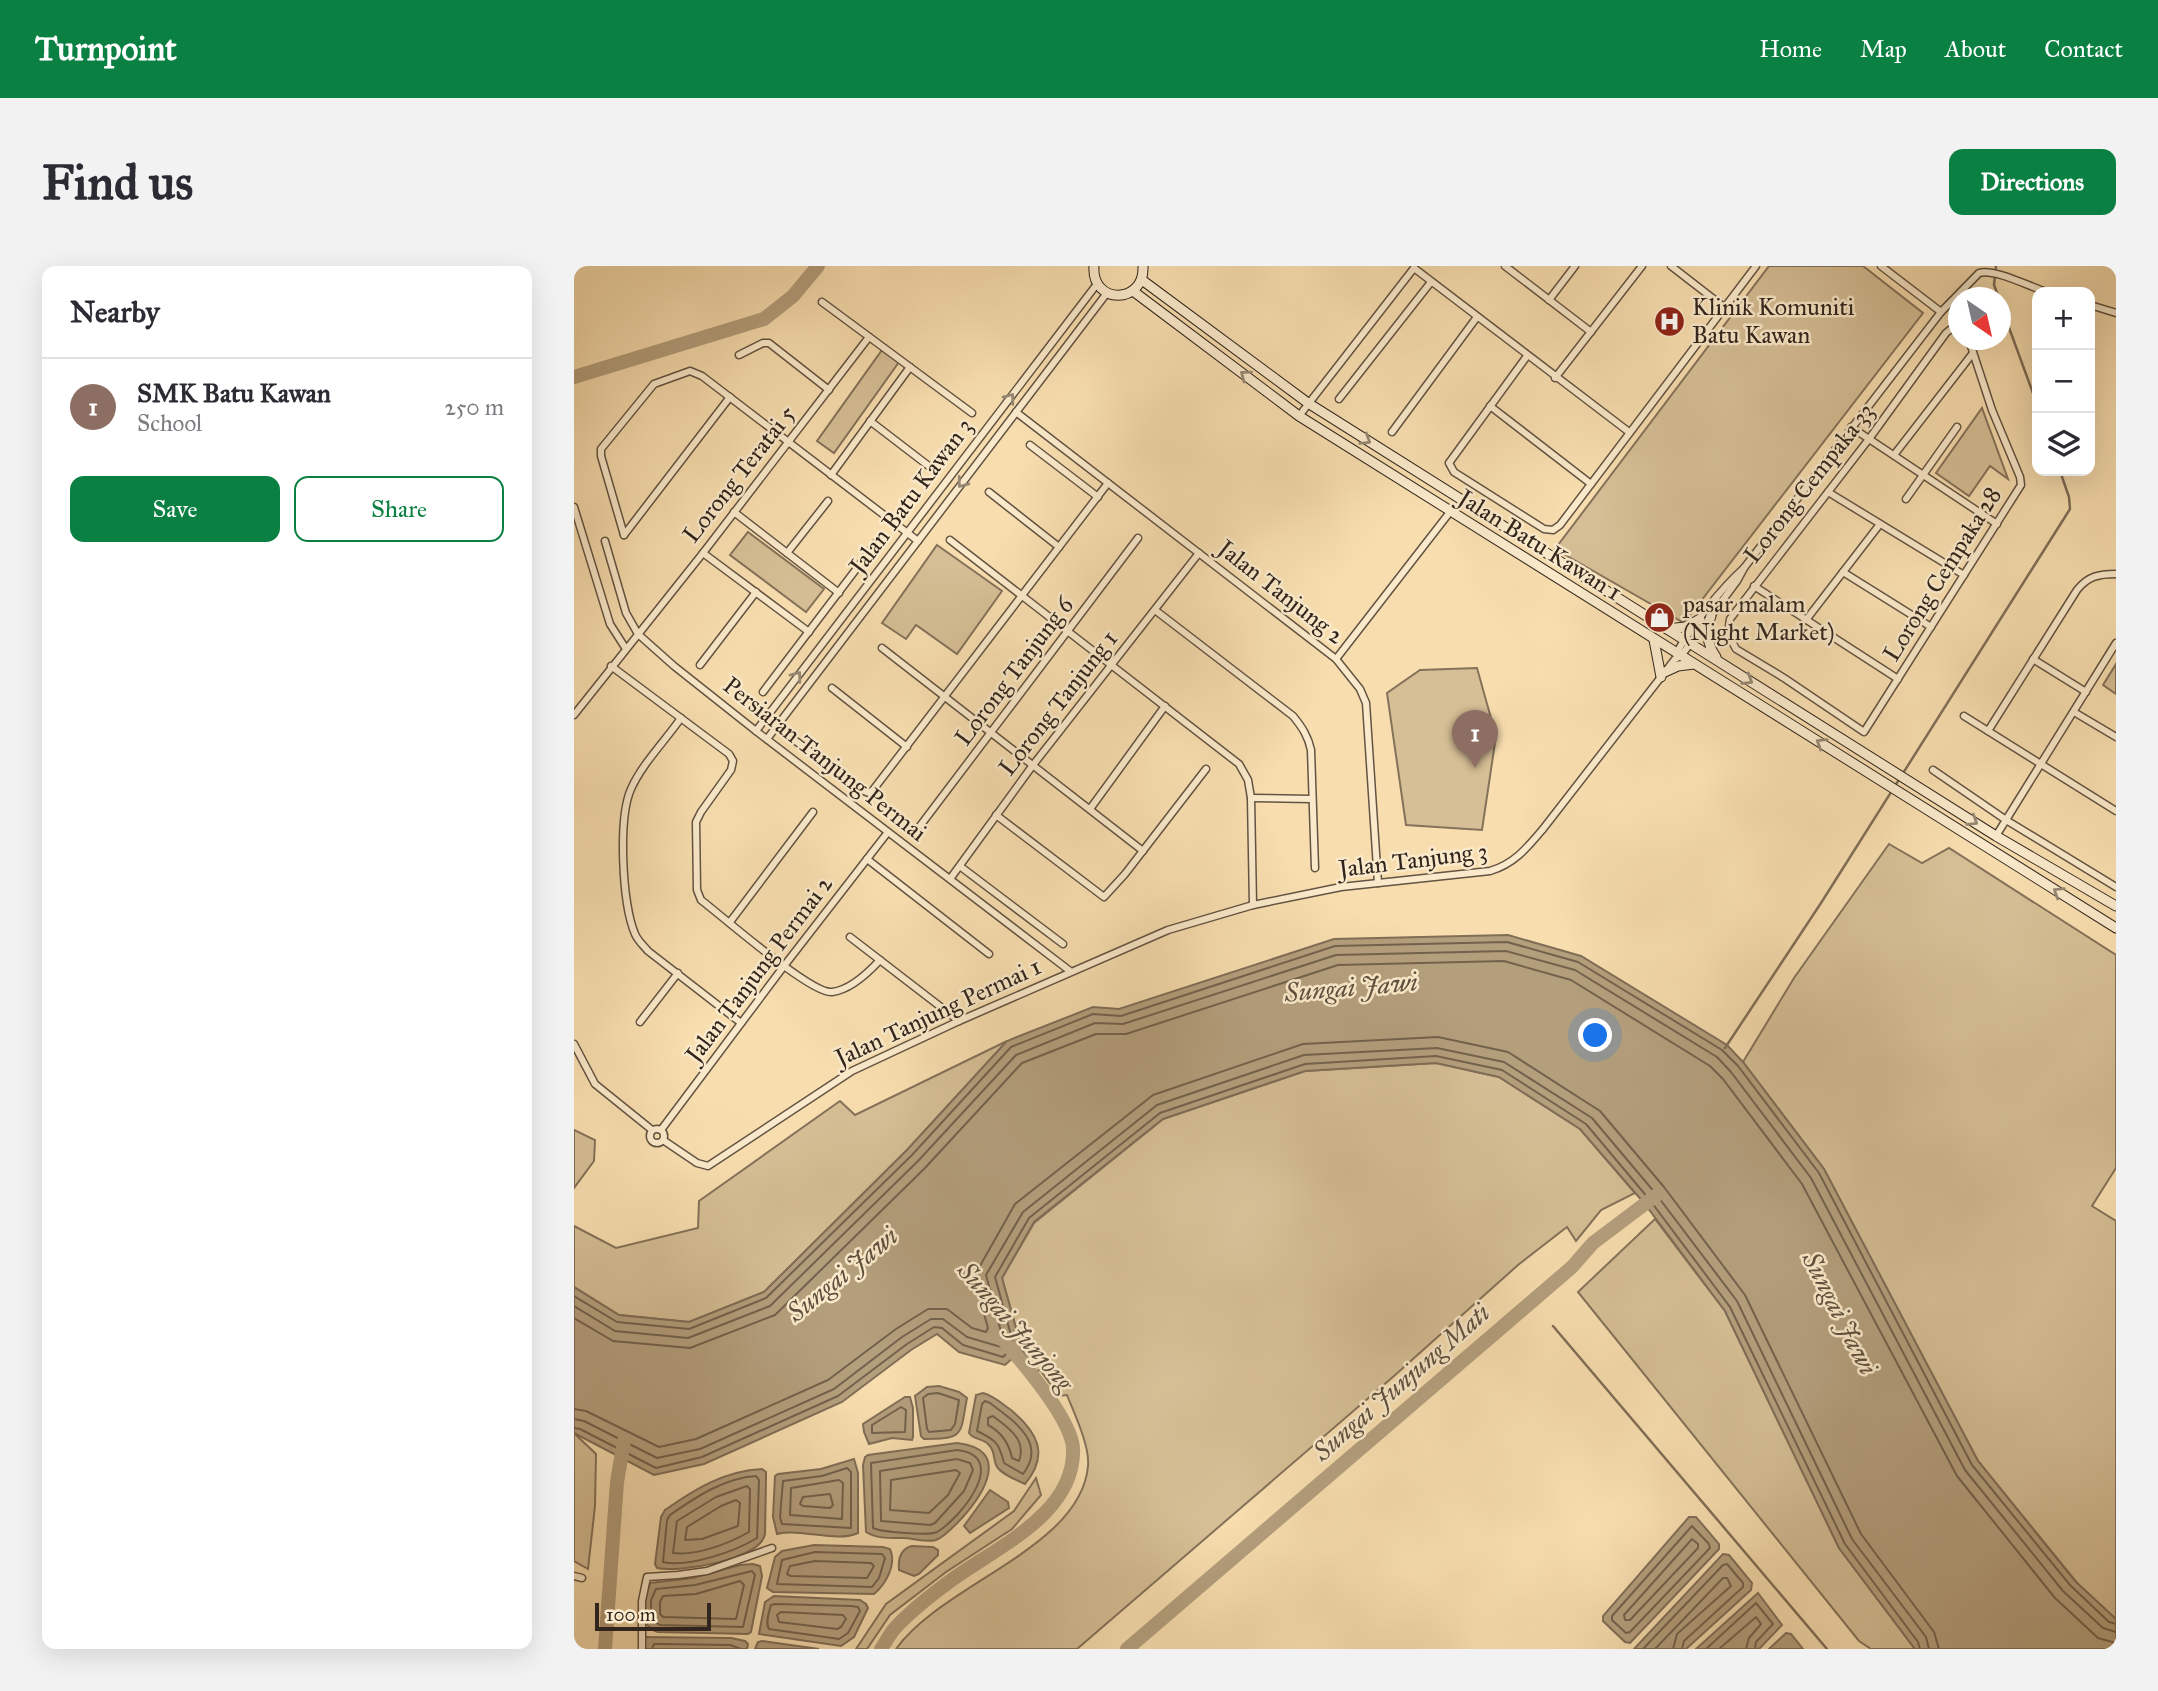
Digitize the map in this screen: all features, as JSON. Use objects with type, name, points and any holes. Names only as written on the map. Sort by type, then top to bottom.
[{"type":"street","points":[[1094,266],[1097,284],[1107,293],[1121,295],[1133,291],[1142,280],[1143,266]]},
{"type":"street","points":[[1506,266],[1591,332]]},
{"type":"street","points":[[1549,300],[1575,266]]},
{"type":"street","points":[[1555,377],[1642,266]]},
{"type":"street","points":[[1671,266],[1682,269],[1724,307]]},
{"type":"street","points":[[1527,356],[1490,406],[1591,484],[1756,266]]},
{"type":"street","points":[[1881,266],[1941,312]]},
{"type":"street","points":[[1299,416],[1415,267],[1629,432]]},
{"type":"street","points":[[1688,642],[1711,617],[1744,568],[1941,312],[1979,273],[1998,273],[2032,288]]},
{"type":"street","name":"Jalan Batu Kawan 1","points":[[1142,280],[1308,403],[1996,836],[2116,906]]},
{"type":"street","points":[[1339,399],[1432,282]]},
{"type":"street","name":"Jalan Batu Kawan 3","points":[[756,731],[1097,284]]},
{"type":"street","name":"Jalan Batu Kawan 1","points":[[1133,291],[1299,416],[1677,656],[1879,779],[2116,929]]},
{"type":"street","name":"Jalan Batu Kawan 3","points":[[767,739],[1107,293]]},
{"type":"street","points":[[822,302],[972,413]]},
{"type":"street","points":[[2095,307],[2116,313]]},
{"type":"street","points":[[1392,432],[1477,317]]},
{"type":"street","name":"Lorong Cempaka 33","points":[[1864,732],[1784,678],[1735,649],[1728,634],[1730,619],[1948,331]]},
{"type":"street","name":"Lorong Teratai 5","points":[[574,715],[869,337]]},
{"type":"street","points":[[738,355],[763,343],[769,343],[829,390]]},
{"type":"street","points":[[1894,455],[1973,353],[1972,350]]},
{"type":"street","name":"Lorong Cempaka 28","points":[[1864,732],[2019,489],[2021,481],[1992,410],[1973,353]]},
{"type":"street","points":[[831,475],[910,367]]},
{"type":"street","points":[[730,397],[624,535],[601,456],[603,446],[654,384],[690,371],[702,376],[730,397],[831,475],[918,541]]},
{"type":"street","name":"Jalan Batu Kawan 1","points":[[1490,406],[1449,460],[1449,466],[1454,472],[1544,528],[1553,530],[1591,484]]},
{"type":"street","name":"Jalan Tanjung 2","points":[[1016,412],[1336,659],[1360,690],[1366,703],[1378,883]]},
{"type":"street","points":[[870,421],[930,467]]},
{"type":"street","points":[[1851,427],[1997,524]]},
{"type":"street","points":[[1906,499],[1956,428]]},
{"type":"street","points":[[1030,445],[1098,497]]},
{"type":"street","points":[[793,739],[864,791],[869,793],[873,790],[1108,482]]},
{"type":"street","points":[[989,492],[1059,547]]},
{"type":"street","points":[[1828,492],[1964,575]]},
{"type":"street","points":[[787,553],[828,501]]},
{"type":"street","points":[[574,507],[578,532],[610,624],[625,649]]},
{"type":"street","points":[[734,512],[839,593]]},
{"type":"street","points":[[1336,659],[1450,512]]},
{"type":"street","points":[[1806,620],[1880,524]]},
{"type":"street","name":"Lorong Tanjung 6","points":[[920,826],[1138,538]]},
{"type":"street","points":[[763,692],[879,539]]},
{"type":"street","points":[[950,540],[1239,764],[1248,780],[1251,798],[1253,905]]},
{"type":"street","name":"Persiaran Tanjung Permai","points":[[605,541],[626,613],[638,634],[756,731],[1070,971]]},
{"type":"street","points":[[703,553],[808,632]]},
{"type":"street","name":"Lorong Tanjung 1","points":[[950,879],[1033,765],[1199,553]]},
{"type":"street","points":[[1688,642],[1700,619],[1744,568]]},
{"type":"street","points":[[1843,572],[1931,627]]},
{"type":"street","points":[[1988,732],[2082,583],[2096,575],[2116,574]]},
{"type":"street","points":[[1754,586],[1898,679]]},
{"type":"street","points":[[701,665],[756,592]]},
{"type":"street","points":[[1155,610],[1293,716],[1308,737],[1311,750],[1315,868]]},
{"type":"street","points":[[1711,617],[1707,627],[1708,639],[1719,662]]},
{"type":"street","points":[[1667,629],[1685,627],[1700,619]]},
{"type":"street","points":[[1654,640],[1663,675],[1678,666],[1694,664]]},
{"type":"street","name":"Jalan Tanjung 3","points":[[1070,971],[1168,930],[1253,905],[1341,887],[1490,871],[1513,861],[1543,829],[1688,642]]},
{"type":"street","points":[[1996,836],[2116,643]]},
{"type":"street","points":[[881,648],[1143,851]]},
{"type":"street","points":[[2033,659],[2086,692]]},
{"type":"street","points":[[611,666],[729,754],[733,761],[732,770],[698,817],[695,829],[699,896],[784,966],[823,992],[832,992],[859,979],[880,960]]},
{"type":"street","points":[[832,688],[907,747]]},
{"type":"street","points":[[1090,810],[1165,706]]},
{"type":"street","points":[[2074,712],[2116,737]]},
{"type":"street","points":[[1964,716],[2116,811]]},
{"type":"street","points":[[681,719],[633,784],[624,818],[624,867],[634,929],[640,943],[648,951],[741,1023]]},
{"type":"street","points":[[996,815],[1100,896],[1108,895],[1206,769]]},
{"type":"street","points":[[1933,770],[2006,820],[2116,887]]},
{"type":"street","points":[[1251,798],[1311,799]]},
{"type":"street","points":[[730,922],[813,812]]},
{"type":"street","name":"Jalan Tanjung Permai 2","points":[[662,1130],[888,832]]},
{"type":"street","points":[[867,859],[989,954]]},
{"type":"street","points":[[961,867],[1063,944]]},
{"type":"street","points":[[850,937],[959,1021]]},
{"type":"street","name":"Jalan Tanjung Permai 1","points":[[663,1140],[702,1166],[708,1166],[852,1071],[1070,971]]},
{"type":"street","points":[[640,1022],[678,974]]},
{"type":"street","points":[[574,1044],[595,1084],[652,1130]]},
{"type":"street","points":[[652,1130],[662,1130],[663,1140],[652,1142],[652,1130]]},
{"type":"street","points":[[642,1649],[642,1601],[647,1577],[707,1571],[772,1548]]},
{"type":"shaded area","points":[[1769,266],[1863,266],[1923,313],[1684,623],[1555,549]]},
{"type":"shaded area","points":[[882,350],[899,362],[834,453],[817,441]]},
{"type":"shaded area","points":[[1982,408],[2008,479],[1990,466],[1969,496],[1936,473]]},
{"type":"shaded area","points":[[748,532],[824,589],[806,612],[730,555]]},
{"type":"shaded area","points":[[937,545],[1002,591],[957,654],[916,625],[906,639],[882,623]]},
{"type":"shaded area","points":[[2116,664],[2116,694],[2103,685]]},
{"type":"shaded area","points":[[1477,668],[1496,736],[1482,830],[1406,825],[1387,693],[1420,670]]},
{"type":"shaded area","points":[[1889,844],[1922,863],[1949,848],[2116,955],[2116,1168],[2092,1206],[2116,1221],[2116,1619],[2078,1584],[1978,1461],[1824,1169],[1743,1062],[1794,978]]},
{"type":"shaded area","points":[[1007,1041],[907,1150],[764,1292],[689,1322],[619,1315],[574,1287],[574,1226],[616,1248],[698,1228],[699,1201],[840,1101],[855,1115]]},
{"type":"shaded area","points":[[1436,1063],[1499,1077],[1580,1129],[1635,1193],[1601,1210],[1576,1241],[1567,1227],[1518,1265],[1394,1376],[1077,1649],[896,1649],[917,1626],[944,1605],[1036,1543],[1062,1520],[1080,1495],[1088,1466],[1087,1449],[1081,1430],[1067,1395],[1059,1396],[1040,1370],[1035,1372],[1022,1350],[1002,1278],[1034,1223],[1163,1119],[1305,1071]]},
{"type":"shaded area","points":[[574,1130],[595,1140],[594,1161],[574,1188]]},
{"type":"shaded area","points":[[1655,1219],[1725,1311],[1839,1548],[1915,1649],[1871,1649],[1859,1641],[1578,1292]]},
{"type":"shaded area","points":[[574,1433],[596,1454],[595,1506],[588,1569],[574,1561]]},
{"type":"shaded area","points":[[1036,1478],[1041,1495],[1012,1529],[946,1572],[890,1615],[867,1649],[856,1649],[886,1604],[1014,1511]]},
{"type":"water","name":"Sungai Jawi","points":[[1508,935],[1581,956],[1727,1045],[1743,1062],[1824,1169],[1978,1461],[2075,1581],[2116,1619],[2116,1649],[1915,1649],[1839,1548],[1725,1311],[1644,1203],[1580,1129],[1499,1077],[1436,1063],[1305,1071],[1163,1119],[1034,1222],[1002,1278],[1022,1350],[1005,1365],[959,1352],[937,1334],[911,1350],[842,1402],[704,1464],[654,1475],[574,1433],[574,1287],[619,1315],[689,1322],[764,1292],[907,1150],[1007,1041],[1093,1007],[1119,1009],[1334,939]]},
{"type":"water","points":[[939,1386],[959,1392],[967,1398],[961,1427],[954,1436],[924,1439],[921,1436],[915,1396],[927,1387]]},
{"type":"water","points":[[983,1393],[1011,1410],[1033,1435],[1037,1444],[1037,1463],[1025,1484],[1001,1471],[996,1465],[990,1446],[969,1433],[976,1395]]},
{"type":"water","points":[[905,1397],[910,1397],[913,1408],[912,1440],[892,1438],[869,1444],[863,1424]]},
{"type":"water","points":[[957,1443],[974,1447],[984,1454],[988,1463],[988,1474],[985,1485],[970,1509],[950,1531],[936,1540],[928,1541],[879,1537],[866,1532],[863,1465],[865,1457]]},
{"type":"water","points":[[854,1459],[858,1473],[858,1533],[840,1537],[777,1534],[773,1517],[775,1476],[821,1469]]},
{"type":"water","points":[[762,1469],[766,1472],[765,1534],[760,1543],[735,1558],[717,1563],[657,1568],[655,1564],[661,1517],[665,1510],[710,1482],[735,1473]]},
{"type":"water","points":[[990,1490],[1008,1502],[1009,1508],[970,1533],[964,1526]]},
{"type":"water","points":[[1689,1517],[1696,1517],[1719,1544],[1719,1549],[1630,1643],[1625,1642],[1603,1621],[1603,1616]]},
{"type":"water","points":[[814,1545],[890,1549],[891,1567],[883,1585],[874,1594],[773,1592],[767,1588],[775,1557],[782,1551]]},
{"type":"water","points":[[912,1546],[933,1547],[938,1550],[938,1555],[914,1576],[899,1570],[901,1555],[905,1549]]},
{"type":"water","points":[[1723,1554],[1729,1555],[1752,1583],[1751,1590],[1686,1649],[1634,1649]]},
{"type":"water","points":[[753,1564],[760,1566],[762,1576],[751,1632],[748,1634],[658,1632],[647,1624],[644,1612],[650,1583],[693,1578]]},
{"type":"water","points":[[1758,1593],[1782,1625],[1759,1649],[1696,1649]]},
{"type":"water","points":[[774,1596],[860,1600],[868,1608],[854,1637],[841,1646],[759,1634],[765,1602]]},
{"type":"water","points":[[1786,1633],[1791,1634],[1803,1649],[1769,1649]]},
{"type":"water","points":[[645,1637],[731,1638],[748,1644],[747,1649],[645,1649]]},
{"type":"water","points":[[758,1642],[819,1649],[755,1649]]},
{"type":"waterway","points":[[574,377],[764,319],[793,296],[818,266]]},
{"type":"waterway","points":[[1995,287],[1996,266]]},
{"type":"waterway","points":[[2011,333],[2032,390]]},
{"type":"waterway","points":[[1725,1048],[1821,903],[2070,509],[2062,476]]},
{"type":"waterway","name":"Sungai Junjung Mati","points":[[1127,1649],[1572,1267],[1593,1243],[1658,1194]]},
{"type":"waterway","points":[[1553,1326],[1827,1649]]},
{"type":"waterway","name":"Sungai Junjong","points":[[881,1649],[894,1629],[923,1602],[1031,1526],[1048,1510],[1062,1491],[1071,1471],[1073,1448],[1064,1422],[1045,1392],[1004,1341]]},
{"type":"waterway","points":[[605,1649],[617,1482],[624,1441]]},
{"type":"place","name":"Klinik Komuniti Batu Kawan","points":[[1669,321]]},
{"type":"place","name":"pasar malam (Night Market)","points":[[1660,618]]},
{"type":"place","name":"SMK Batu Kawan","points":[[1475,768]]}]
